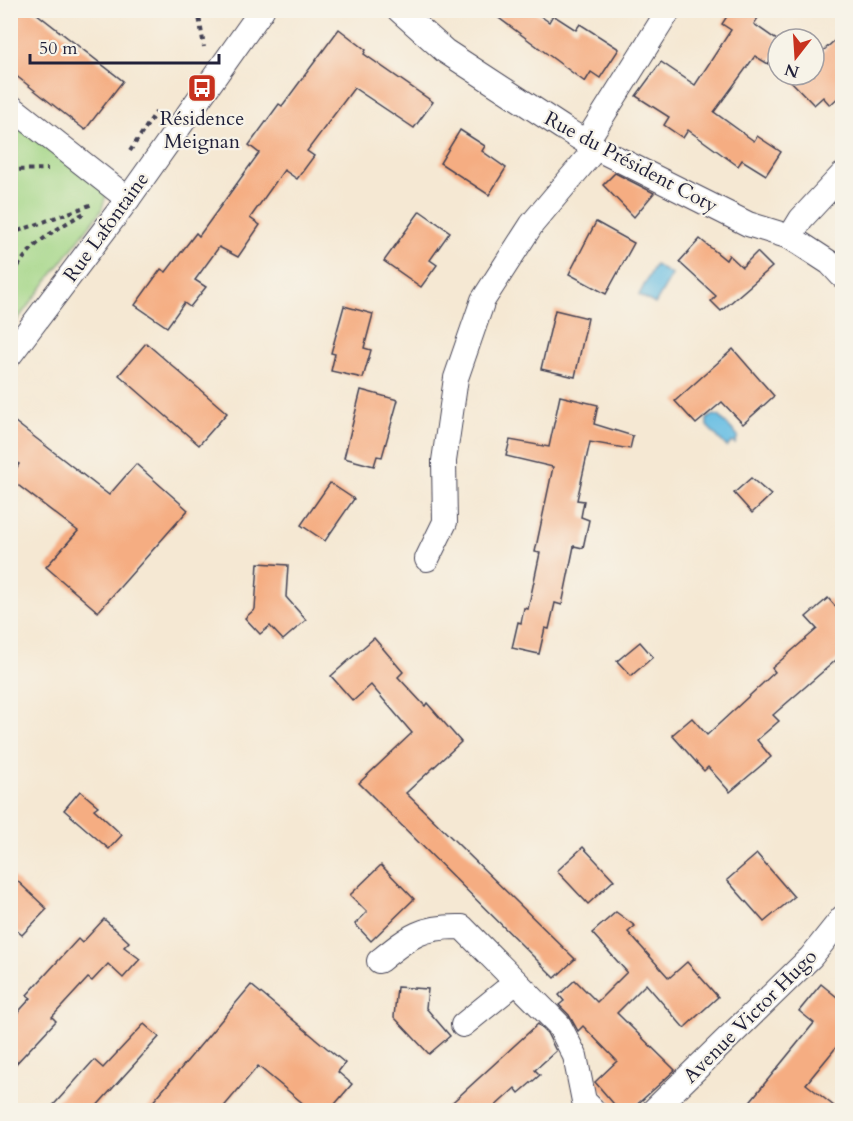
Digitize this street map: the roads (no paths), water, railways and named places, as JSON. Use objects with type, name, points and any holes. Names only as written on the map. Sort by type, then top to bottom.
[{"type":"street","name":"Rue Lafontaine","points":[[10,355],[128,199],[262,10]]},
{"type":"street","name":"Rue du Président Coty","points":[[399,10],[445,51],[591,145],[748,224],[790,237],[830,263],[843,276]]},
{"type":"street","points":[[427,559],[445,522],[444,460],[456,378],[483,300],[532,224],[591,145],[669,10]]},
{"type":"street","points":[[10,106],[128,199]]},
{"type":"street","points":[[790,237],[801,219],[843,175]]},
{"type":"street","name":"Avenue Victor Hugo","points":[[654,1110],[811,957],[843,918]]},
{"type":"street","points":[[379,961],[412,934],[437,927],[462,927],[559,1025],[575,1056],[584,1101],[593,1110]]},
{"type":"street","points":[[463,1025],[516,982]]},
{"type":"water","points":[[655,265],[672,275],[655,304],[639,295]]},
{"type":"water","points":[[713,415],[719,416],[738,436],[735,444],[732,442],[727,447],[707,426],[707,419]]},
{"type":"place","name":"Résidence Meignan","points":[[202,88]]}]
